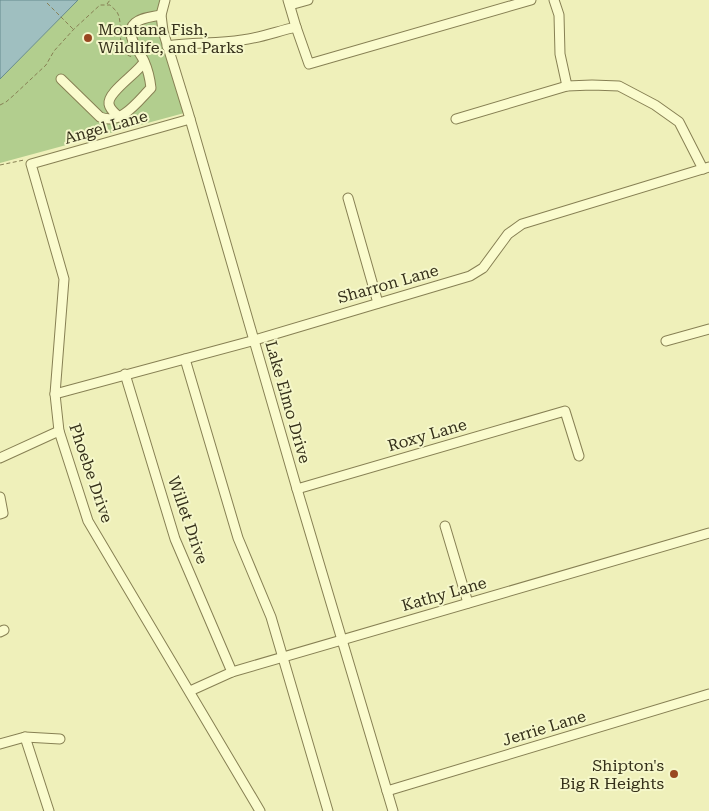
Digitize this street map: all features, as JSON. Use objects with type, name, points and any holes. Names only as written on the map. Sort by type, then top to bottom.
[{"type":"street","name":"Lake Elmo Drive","points":[[165,0],[161,15],[167,46],[393,811]]},
{"type":"street","points":[[308,0],[289,3],[309,64],[530,0]]},
{"type":"street","points":[[554,0],[559,15],[560,54],[567,86]]},
{"type":"street","points":[[61,79],[100,117],[111,120],[128,112],[151,88],[142,58],[133,42],[132,27],[136,22],[144,18],[161,15]]},
{"type":"street","points":[[167,46],[185,43],[215,43],[244,40],[296,27]]},
{"type":"street","points":[[119,117],[109,104],[112,94],[138,70],[142,58]]},
{"type":"street","points":[[456,119],[567,86],[592,84],[619,86],[656,105],[679,122],[706,168]]},
{"type":"street","name":"Angel Lane","points":[[31,164],[190,119]]},
{"type":"street","name":"Phoebe Drive","points":[[31,164],[64,280],[55,394],[59,431],[88,520],[260,811]]},
{"type":"street","name":"Sharron Lane","points":[[55,394],[255,340],[470,276],[483,268],[508,234],[522,224],[706,168]]},
{"type":"street","points":[[348,198],[378,302]]},
{"type":"street","points":[[666,341],[709,329]]},
{"type":"street","points":[[186,358],[238,538],[271,617],[328,811]]},
{"type":"street","name":"Willet Drive","points":[[125,374],[175,539],[232,672]]},
{"type":"street","name":"Roxy Lane","points":[[297,489],[565,411],[579,456]]},
{"type":"street","points":[[0,458],[59,431]]},
{"type":"street","points":[[0,497],[3,512],[0,514]]},
{"type":"street","points":[[445,526],[468,603]]},
{"type":"street","name":"Kathy Lane","points":[[190,691],[232,672],[709,533]]},
{"type":"street","name":"Jerrie Lane","points":[[387,790],[709,694]]},
{"type":"street","points":[[25,737],[49,811]]},
{"type":"street","points":[[0,744],[25,737],[60,739]]},
{"type":"path","points":[[106,4],[110,0]]},
{"type":"path","points":[[48,3],[74,30]]},
{"type":"path","points":[[0,104],[6,102],[46,65],[54,51],[100,5],[110,5],[118,14],[121,44],[124,51],[128,56],[142,58]]},
{"type":"path","points":[[0,165],[23,160],[31,164]]},
{"type":"green space","points":[[78,0],[165,0],[161,15],[188,112],[0,163],[0,79]]},
{"type":"water","points":[[0,0],[78,0],[0,79]]},
{"type":"place","name":"Montana Fish, Wildlife, and Parks","points":[[88,38]]},
{"type":"place","name":"Shipton's Big R Heights","points":[[674,774]]}]
